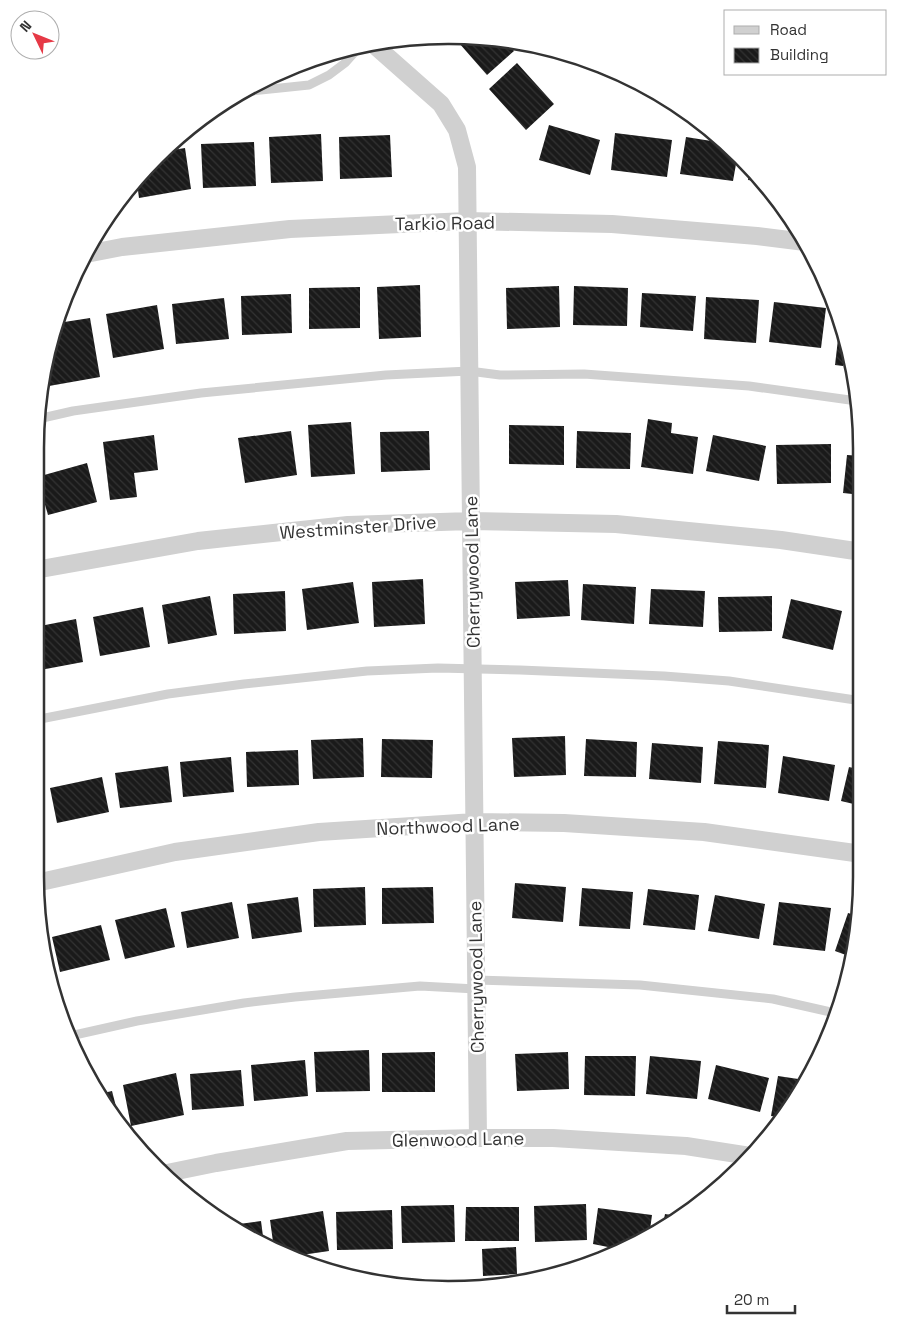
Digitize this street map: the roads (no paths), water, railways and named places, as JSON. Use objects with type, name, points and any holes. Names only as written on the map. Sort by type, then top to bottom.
[{"type":"street","name":"Cherrywood Lane","points":[[384,49],[441,104],[456,130],[467,167],[478,1138]]},
{"type":"street","name":"Tarkio Road","points":[[94,252],[122,247],[290,229],[467,221],[612,224],[796,241]]},
{"type":"street","name":"Westminster Drive","points":[[44,568],[198,541],[348,525],[471,521],[616,524],[781,540],[853,551]]},
{"type":"street","name":"Northwood Lane","points":[[44,881],[175,852],[319,832],[475,822],[564,823],[704,832],[853,853]]},
{"type":"street","name":"Glenwood Lane","points":[[172,1172],[347,1141],[553,1138],[686,1146],[742,1155]]},
{"type":"lane","points":[[260,90],[309,85],[329,75],[351,56]]},
{"type":"lane","points":[[45,417],[73,411],[201,393],[386,375],[470,371],[500,375],[584,374],[749,386],[850,400]]},
{"type":"lane","points":[[44,718],[168,694],[244,684],[367,672],[438,668],[664,676],[729,681],[853,700]]},
{"type":"lane","points":[[76,1035],[137,1021],[244,1003],[420,986],[476,984],[640,985],[773,999],[830,1012]]}]
